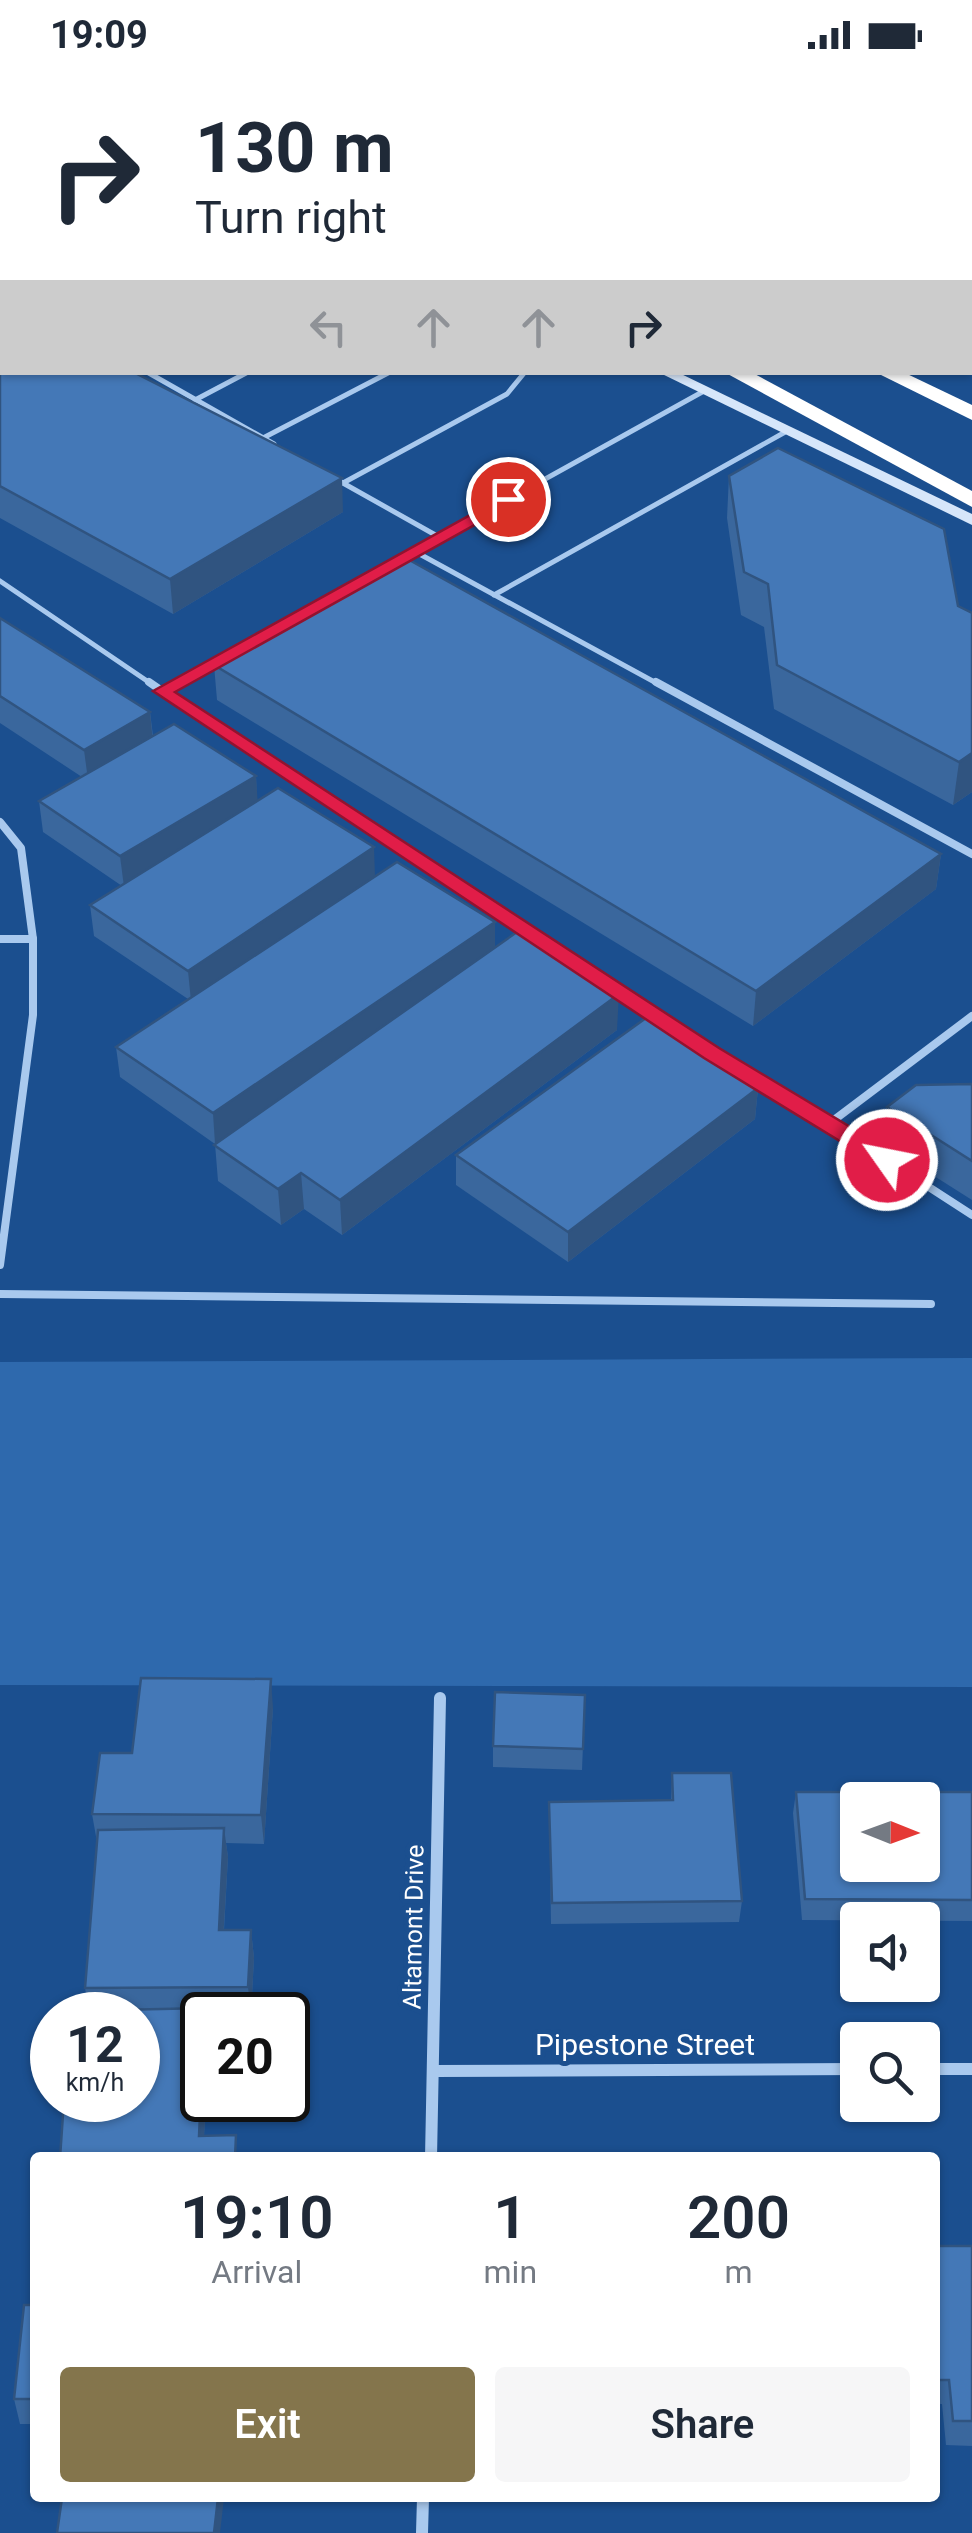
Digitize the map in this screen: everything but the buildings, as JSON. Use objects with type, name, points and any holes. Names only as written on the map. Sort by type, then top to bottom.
[{"type":"highway","points":[[740,375],[972,500]]},
{"type":"highway","points":[[890,375],[972,413]]},
{"type":"main road","points":[[671,375],[972,520]]},
{"type":"street","name":"Altamont Drive","points":[[430,2152],[440,1698]]},
{"type":"street","name":"Pipestone Street","points":[[432,2071],[840,2069]]},
{"type":"street","points":[[940,2069],[972,2069]]},
{"type":"street","points":[[422,2502],[422,2533]]},
{"type":"lane","points":[[152,375],[279,447]]},
{"type":"lane","points":[[196,400],[242,375]]},
{"type":"lane","points":[[263,438],[384,375]]},
{"type":"lane","points":[[343,483],[507,394],[523,375]]},
{"type":"lane","points":[[380,570],[704,391]]},
{"type":"lane","points":[[494,595],[787,431]]},
{"type":"lane","points":[[327,474],[440,537]]},
{"type":"lane","points":[[414,551],[972,854]]},
{"type":"lane","points":[[0,581],[711,1053],[972,1214]]},
{"type":"lane","points":[[162,691],[330,598]]},
{"type":"lane","points":[[0,822],[21,848],[33,939],[33,1015],[0,1265]]},
{"type":"lane","points":[[0,940],[33,939]]},
{"type":"lane","points":[[830,1123],[972,1016]]},
{"type":"lane","points":[[0,1294],[931,1304]]},
{"type":"shaded area","points":[[972,1358],[972,1687],[0,1685],[0,1362]]},
{"type":"route","points":[[508,499],[162,691],[711,1053],[887,1160]]}]
